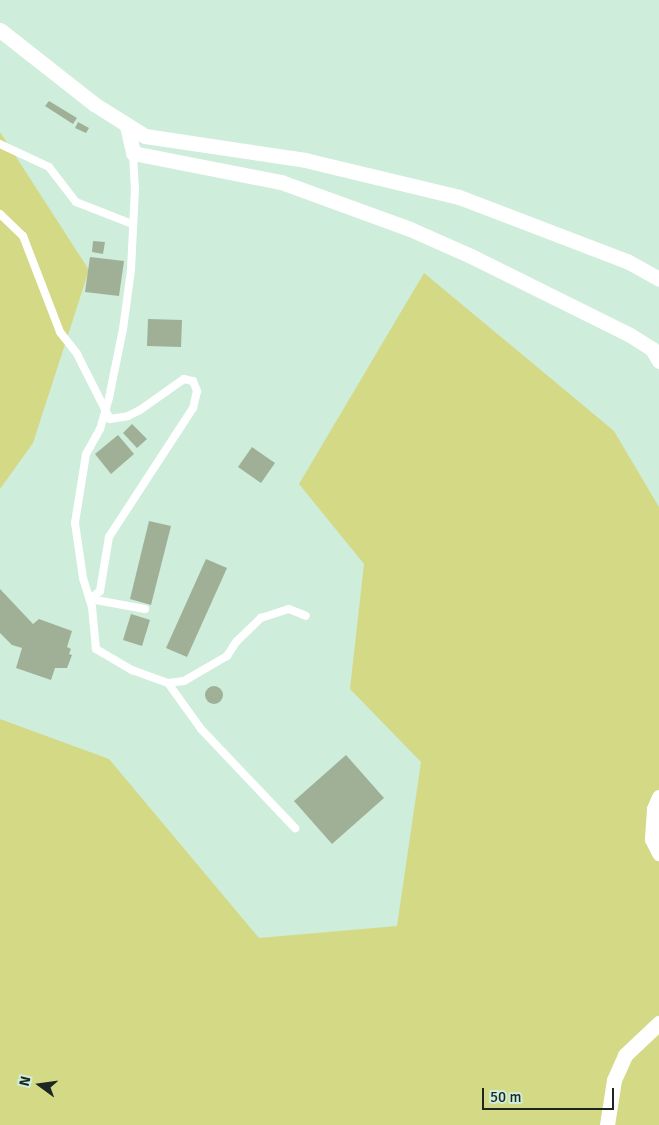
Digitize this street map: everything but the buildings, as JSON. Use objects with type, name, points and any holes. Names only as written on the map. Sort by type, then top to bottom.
[{"type":"street","points":[[3,35],[127,126],[144,136],[305,160],[459,197],[627,261],[659,278]]},
{"type":"street","points":[[127,126],[133,153],[281,182],[410,229],[504,272],[630,335],[652,349],[659,361]]},
{"type":"street","points":[[659,797],[654,809],[652,839],[659,853]]},
{"type":"street","points":[[607,1125],[614,1080],[625,1055],[659,1023]]},
{"type":"lane","points":[[0,144],[49,167],[76,202],[132,224]]},
{"type":"lane","points":[[133,153],[135,188],[131,270],[123,329],[105,413],[86,454],[75,523],[90,599],[96,649],[132,670],[168,683],[184,681],[227,656],[236,642],[261,618],[289,609],[306,616]]},
{"type":"lane","points":[[0,214],[23,236],[60,332],[77,354],[105,413],[110,419],[128,416],[184,379],[193,381],[198,390],[193,408],[109,536],[100,591],[90,599]]},
{"type":"lane","points":[[90,599],[145,609]]},
{"type":"lane","points":[[168,683],[201,729],[295,828]]},
{"type":"green space","points":[[0,132],[89,270],[33,443],[0,489]]},
{"type":"green space","points":[[424,273],[614,431],[659,507],[659,1125],[0,1125],[0,719],[109,759],[259,938],[397,926],[421,762],[350,689],[364,564],[299,484]]}]
